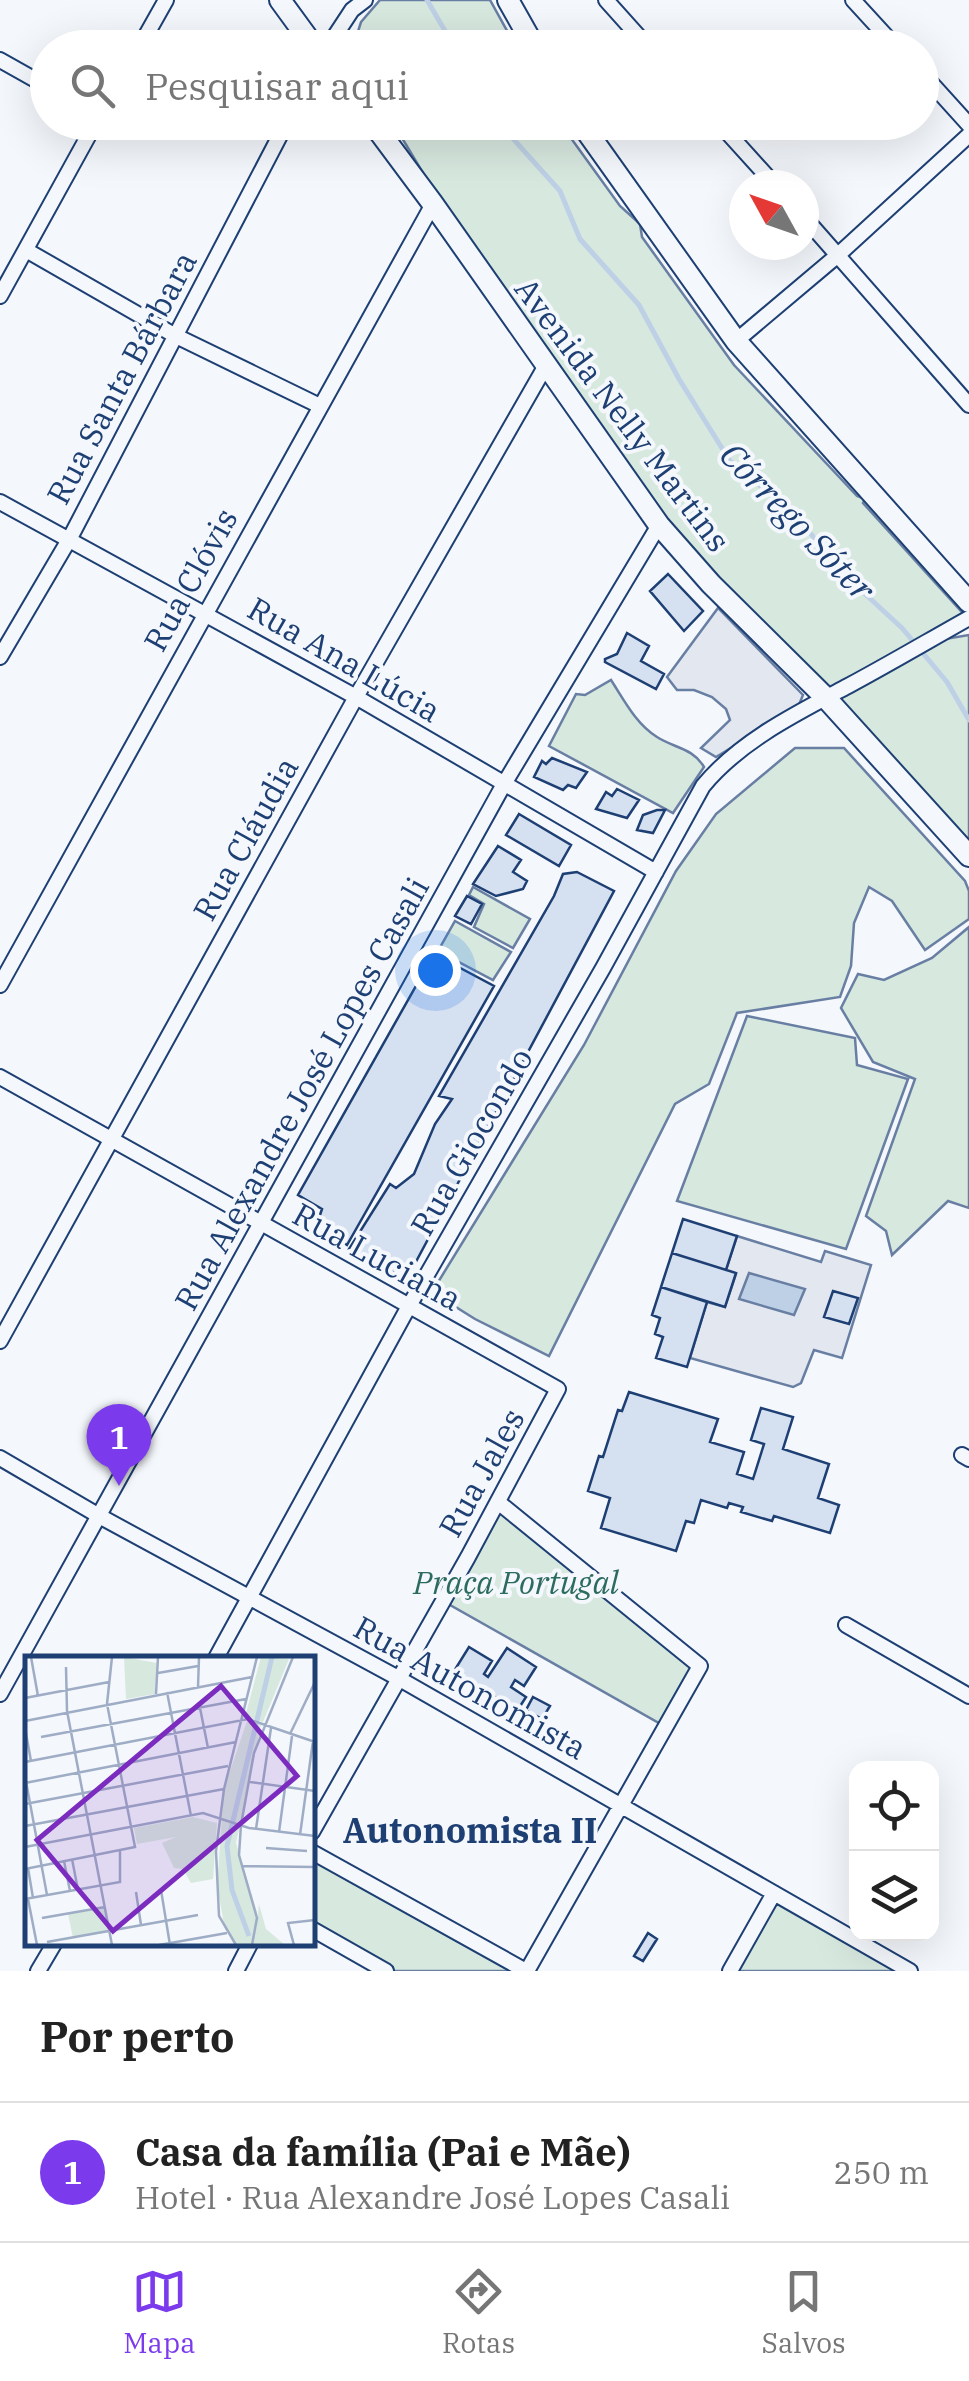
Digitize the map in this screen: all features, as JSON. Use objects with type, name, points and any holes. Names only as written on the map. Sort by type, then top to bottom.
[{"type":"main road","points":[[280,0],[302,30]]},
{"type":"main road","points":[[508,0],[526,30]]},
{"type":"main road","name":"Avenida Nelly Martins","points":[[385,140],[659,525],[711,584],[825,697],[969,856]]},
{"type":"main road","points":[[593,140],[736,341],[969,602]]},
{"type":"street","points":[[149,30],[166,0]]},
{"type":"street","points":[[339,30],[364,0]]},
{"type":"street","points":[[606,0],[633,30]]},
{"type":"street","points":[[854,0],[882,30]]},
{"type":"street","points":[[0,60],[30,77]]},
{"type":"street","points":[[939,92],[969,124]]},
{"type":"street","points":[[736,341],[969,136]]},
{"type":"street","points":[[0,296],[86,140]]},
{"type":"street","name":"Rua Santa Bárbara","points":[[0,656],[70,538],[278,140]]},
{"type":"street","points":[[734,140],[761,170]]},
{"type":"street","name":"Rua Clóvis","points":[[0,985],[433,204]]},
{"type":"street","points":[[819,233],[969,406]]},
{"type":"street","points":[[26,250],[174,335],[320,406]]},
{"type":"street","name":"Rua Cláudia","points":[[0,1340],[356,697],[545,367]]},
{"type":"street","name":"Rua Ana Lúcia","points":[[0,502],[356,697],[656,872]]},
{"type":"street","name":"Rua Alexandre José Lopes Casali","points":[[0,1694],[504,784],[659,525]]},
{"type":"street","name":"Rua Giocondo","points":[[217,1656],[409,1306],[703,786],[722,763],[825,697],[969,618]]},
{"type":"street","name":"Rua Luciana","points":[[0,1077],[558,1389],[552,1402]]},
{"type":"street","name":"Rua Jales","points":[[315,1827],[552,1402]]},
{"type":"street","name":"Rua Autonomista","points":[[0,1458],[398,1678],[910,1971]]},
{"type":"street","points":[[315,1854],[527,1971],[700,1666],[498,1502]]},
{"type":"street","points":[[846,1625],[969,1696]]},
{"type":"street","points":[[730,1971],[774,1893]]},
{"type":"street","points":[[315,1932],[386,1971]]},
{"type":"street","points":[[38,1971],[53,1946]]},
{"type":"street","points":[[236,1971],[249,1946]]},
{"type":"green space","points":[[380,0],[490,0],[507,30],[358,30]]},
{"type":"green space","points":[[403,140],[572,140],[620,206],[640,224],[642,237],[734,365],[857,496],[865,499],[863,503],[969,620],[945,639],[969,635],[969,844],[844,704],[665,523],[438,198]]},
{"type":"green space","points":[[611,680],[643,725],[694,756],[704,767],[673,813],[549,746],[576,694],[585,695]]},
{"type":"green space","points":[[795,748],[844,748],[965,881],[969,919],[925,950],[892,901],[869,887],[854,923],[851,966],[840,997],[737,1013],[709,1084],[675,1104],[549,1356],[475,1319],[432,1292],[584,1045],[676,871],[716,814]]},
{"type":"green space","points":[[473,887],[530,919],[513,948],[474,927],[484,904],[469,895]]},
{"type":"green space","points":[[455,921],[511,952],[493,980],[438,951]]},
{"type":"green space","points":[[969,927],[969,1208],[948,1201],[892,1255],[886,1231],[866,1216],[915,1079],[873,1062],[841,1008],[858,974],[884,980],[932,958]]},
{"type":"green space","points":[[747,1016],[855,1038],[857,1065],[908,1079],[846,1249],[677,1201]]},
{"type":"green space","name":"Praça Portugal","points":[[498,1502],[700,1666],[666,1727],[443,1601]]},
{"type":"green space","points":[[315,1854],[526,1971],[386,1971],[315,1930]]},
{"type":"green space","points":[[774,1893],[849,1936],[849,1941],[858,1941],[910,1971],[730,1971]]},
{"type":"shaded area","points":[[718,608],[803,695],[798,707],[716,757],[701,748],[730,720],[726,709],[712,697],[694,690],[677,690],[667,677]]},
{"type":"shaded area","points":[[737,1236],[821,1262],[825,1251],[871,1265],[842,1358],[814,1350],[801,1383],[793,1387],[690,1358],[707,1302],[725,1307],[736,1274],[726,1270]]},
{"type":"water","points":[[749,1273],[805,1289],[794,1315],[739,1299]]},
{"type":"building","points":[[668,574],[703,611],[684,631],[650,591]]},
{"type":"building","points":[[627,633],[649,646],[641,661],[664,674],[656,689],[605,662],[617,654]]},
{"type":"building","points":[[552,758],[587,772],[576,788],[568,785],[563,790],[534,777],[542,761],[546,764]]},
{"type":"building","points":[[617,789],[639,800],[627,818],[596,809],[606,792],[612,796]]},
{"type":"building","points":[[665,810],[653,833],[637,830],[643,815]]},
{"type":"building","points":[[519,814],[571,845],[559,866],[506,835]]},
{"type":"building","points":[[498,846],[521,860],[513,872],[527,881],[523,889],[496,896],[473,884]]},
{"type":"building","points":[[577,872],[614,891],[411,1271],[399,1267],[393,1274],[349,1249],[390,1184],[396,1188],[414,1174],[435,1124],[452,1099],[439,1096],[563,874]]},
{"type":"building","points":[[467,896],[482,904],[471,924],[455,916]]},
{"type":"building","points":[[434,954],[494,986],[347,1245],[317,1224],[322,1209],[298,1195]]},
{"type":"building","points":[[683,1219],[737,1236],[726,1270],[672,1253]]},
{"type":"building","points":[[672,1253],[736,1273],[725,1307],[661,1287]]},
{"type":"building","points":[[661,1287],[707,1302],[687,1367],[656,1358],[663,1337],[655,1334],[660,1318],[652,1315]]},
{"type":"building","points":[[833,1291],[858,1298],[849,1324],[824,1317]]},
{"type":"building","points":[[629,1392],[718,1419],[710,1442],[744,1452],[737,1474],[753,1479],[764,1444],[751,1440],[761,1408],[793,1417],[783,1449],[829,1464],[818,1498],[839,1505],[830,1533],[774,1516],[772,1521],[741,1512],[743,1507],[729,1503],[727,1508],[701,1500],[694,1523],[686,1521],[676,1551],[601,1528],[610,1498],[588,1491],[618,1410],[622,1411]]},
{"type":"building","points":[[469,1647],[492,1661],[484,1674],[488,1677],[507,1648],[536,1667],[524,1686],[515,1680],[511,1687],[526,1697],[517,1711],[454,1671]]},
{"type":"building","points":[[533,1697],[550,1706],[542,1719],[526,1710]]},
{"type":"building","points":[[648,1933],[657,1939],[643,1961],[634,1956]]},
{"type":"waterway","name":"Córrego Sóter","points":[[427,0],[444,30]]},
{"type":"waterway","name":"Córrego Sóter","points":[[514,140],[560,191],[580,239],[639,305],[730,461],[797,516],[838,569],[902,628],[947,682],[969,720]]},
{"type":"place","name":"Casa da família (Pai e Mãe)","points":[[119,1486]]},
{"type":"district","name":"Autonomista II","points":[[470,1831]]}]
